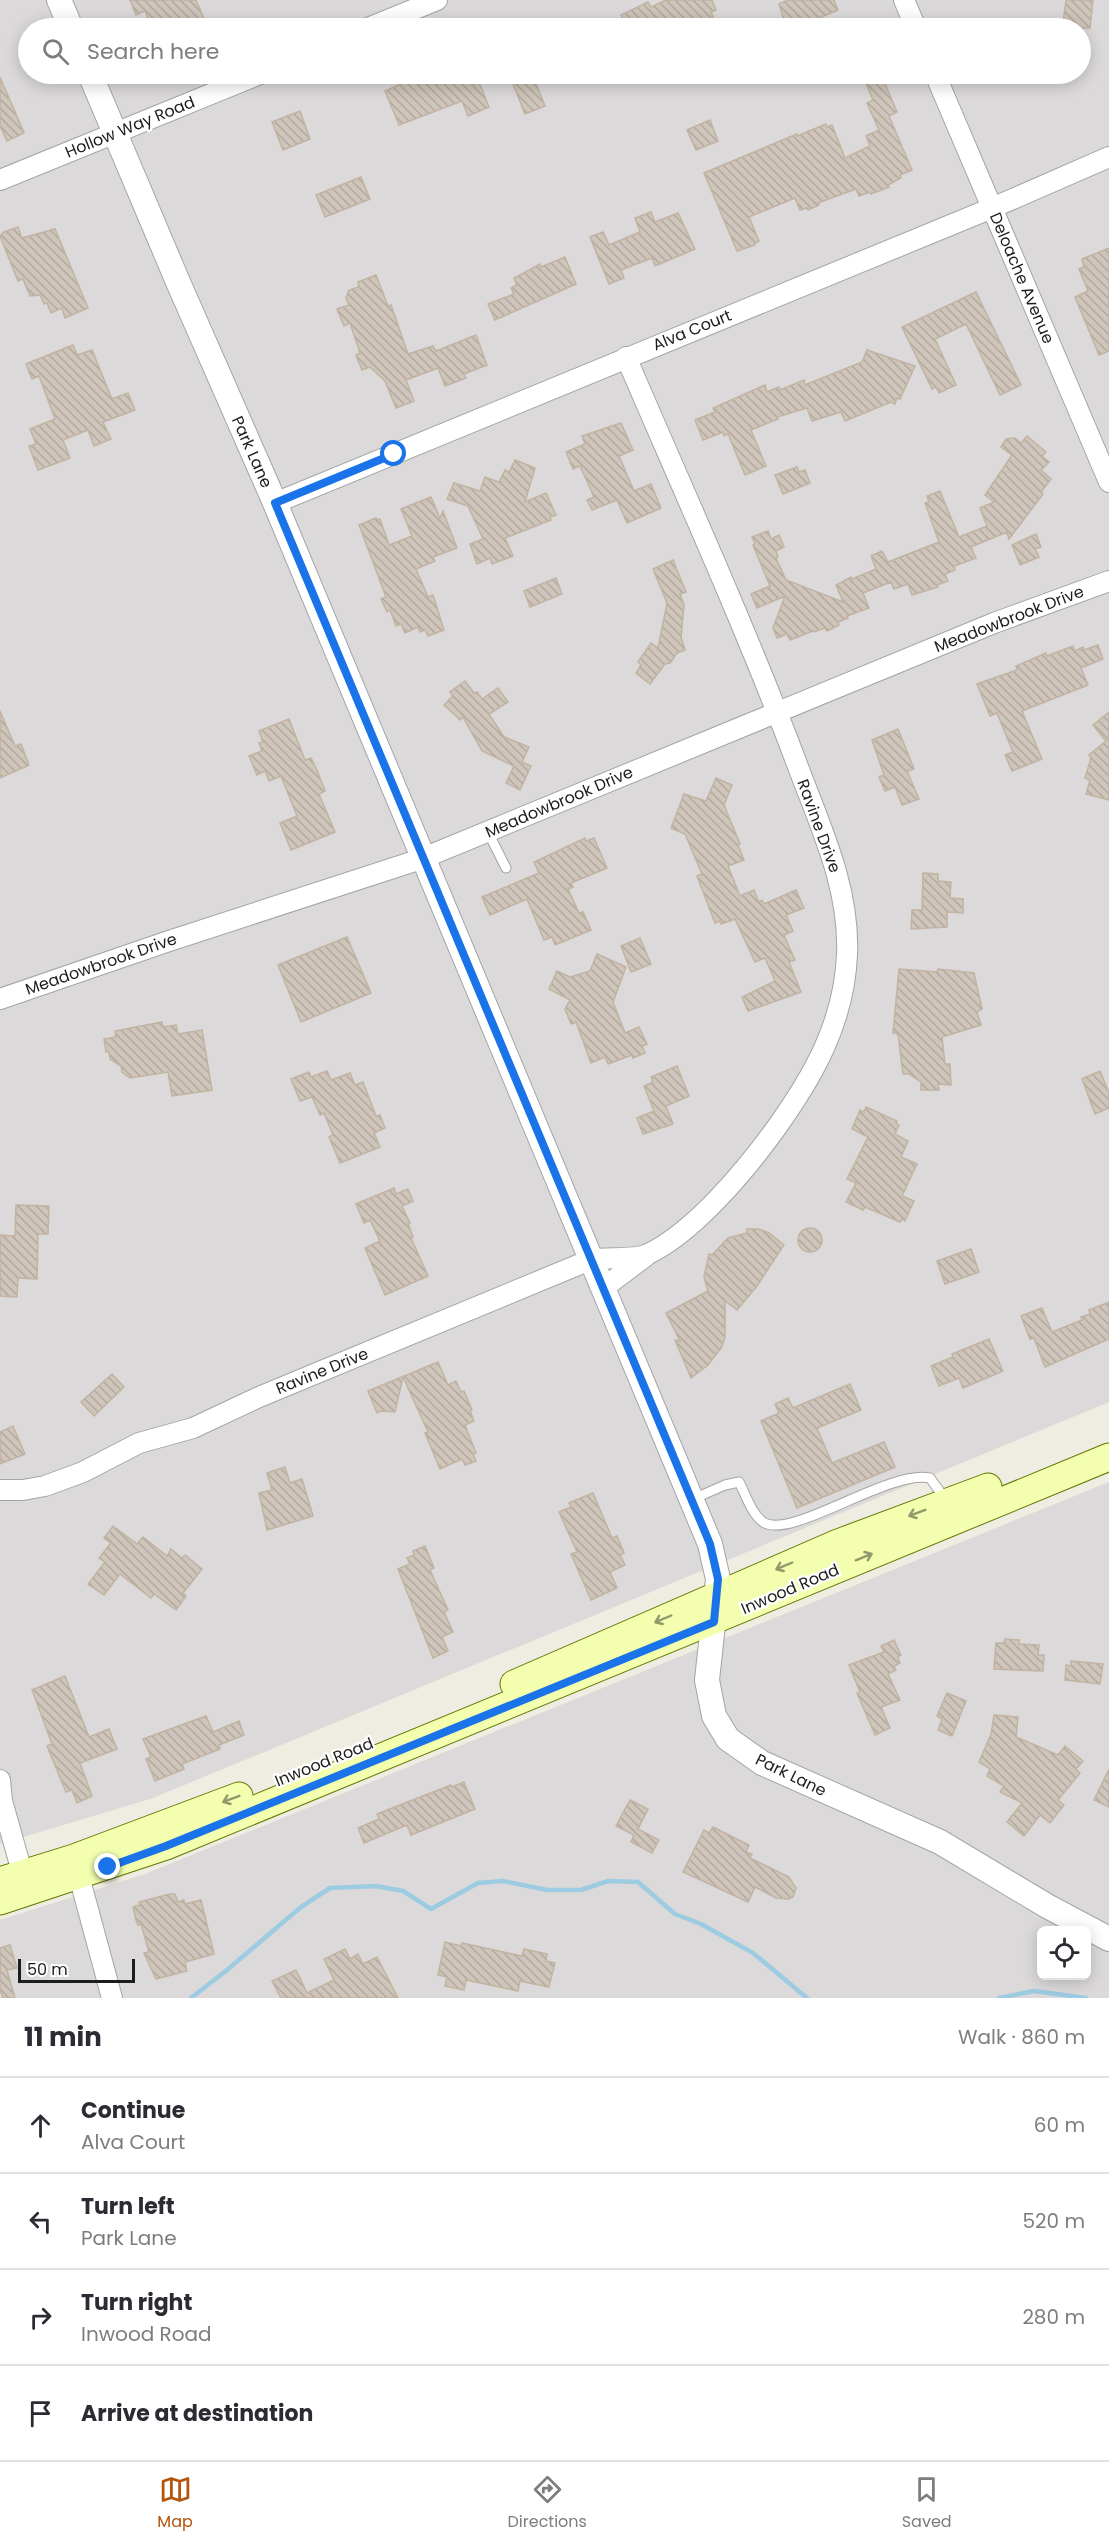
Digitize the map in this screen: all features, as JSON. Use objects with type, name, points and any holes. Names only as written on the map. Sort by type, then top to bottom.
[{"type":"main road","name":"Inwood Road","points":[[0,1901],[17,1882],[76,1867],[298,1782],[715,1609],[1109,1439]]},
{"type":"main road","name":"Inwood Road","points":[[962,1503],[1109,1457]]},
{"type":"street","points":[[59,0],[67,18]]},
{"type":"street","points":[[393,18],[437,0]]},
{"type":"street","points":[[903,0],[911,18]]},
{"type":"street","name":"Park Lane","points":[[94,84],[275,503],[715,1562],[718,1579],[707,1680],[710,1702],[720,1728],[733,1743],[762,1763],[940,1842],[1047,1906],[1109,1939]]},
{"type":"street","name":"Hollow Way Road","points":[[0,180],[235,84]]},
{"type":"street","name":"Deloache Avenue","points":[[939,84],[1109,482]]},
{"type":"street","name":"Alva Court","points":[[275,503],[992,208],[1109,157]]},
{"type":"street","name":"Ravine Drive","points":[[602,1289],[682,1231],[723,1194],[766,1142],[805,1088],[827,1044],[839,1008],[847,957],[844,896],[833,860],[777,711],[626,357]]},
{"type":"street","name":"Meadowbrook Drive","points":[[0,999],[166,942],[422,859],[994,622],[1109,581]]},
{"type":"street","name":"Ravine Drive","points":[[0,1490],[23,1490],[45,1486],[83,1472],[139,1443],[193,1428],[259,1397],[590,1260],[646,1256]]},
{"type":"street","points":[[0,1780],[17,1882]]},
{"type":"street","points":[[76,1867],[112,1998]]},
{"type":"lane","points":[[488,832],[506,868]]},
{"type":"lane","points":[[691,1500],[725,1485],[739,1482],[754,1514],[764,1523],[774,1527],[799,1520],[903,1479],[922,1476],[930,1478],[962,1503]]},
{"type":"shaded area","points":[[0,0],[1109,0],[1109,1402],[153,1798],[0,1844]]},
{"type":"shaded area","points":[[1109,1482],[1109,1998],[0,1998],[0,1920],[145,1874]]},
{"type":"building","points":[[130,0],[196,0],[204,18],[148,18],[145,11],[136,15]]},
{"type":"building","points":[[666,0],[712,0],[716,10],[711,12],[714,18],[622,18],[621,15],[648,2],[651,7]]},
{"type":"building","points":[[788,0],[834,0],[838,10],[819,18],[783,18],[779,4]]},
{"type":"building","points":[[1066,0],[1093,0],[1091,19],[1064,18]]},
{"type":"building","points":[[0,77],[24,133],[7,141],[0,126]]},
{"type":"building","points":[[401,84],[480,84],[489,107],[468,116],[462,101],[399,125],[385,91]]},
{"type":"building","points":[[513,84],[536,84],[545,106],[525,114]]},
{"type":"building","points":[[866,84],[885,84],[897,112],[889,116],[912,170],[900,175],[901,178],[888,185],[889,187],[871,194],[870,192],[859,196],[856,189],[818,203],[819,205],[808,210],[807,208],[800,210],[795,198],[749,217],[759,241],[755,245],[737,251],[704,173],[826,124],[827,127],[832,125],[845,158],[870,146],[866,136],[879,130],[867,103],[873,100]]},
{"type":"building","points":[[300,111],[310,139],[283,150],[272,122]]},
{"type":"building","points":[[710,120],[718,141],[696,150],[687,130]]},
{"type":"building","points":[[361,177],[370,199],[325,217],[316,195]]},
{"type":"building","points":[[651,212],[655,222],[678,213],[695,249],[655,266],[652,258],[621,270],[624,278],[609,284],[590,237],[603,232],[609,245],[640,232],[635,218]]},
{"type":"building","points":[[18,227],[22,238],[55,229],[88,308],[65,318],[62,308],[51,313],[47,303],[44,304],[40,295],[30,296],[23,279],[18,281],[0,236]]},
{"type":"building","points":[[1109,248],[1109,351],[1099,355],[1075,297],[1088,291],[1079,269],[1084,267],[1082,259]]},
{"type":"building","points":[[565,257],[576,284],[495,320],[488,304],[514,294],[511,288],[517,285],[514,278],[540,264],[541,267]]},
{"type":"building","points":[[376,275],[388,306],[391,305],[408,354],[433,346],[436,351],[476,335],[487,365],[464,374],[466,378],[445,386],[438,368],[406,380],[414,401],[396,408],[385,381],[370,367],[362,370],[356,355],[360,353],[350,323],[344,326],[337,309],[349,305],[346,298],[349,290],[359,287],[358,282]]},
{"type":"building","points":[[976,292],[1021,385],[1000,395],[966,324],[935,339],[956,385],[939,393],[936,387],[932,389],[902,327]]},
{"type":"building","points":[[73,345],[77,355],[92,350],[112,399],[128,393],[135,410],[103,422],[111,439],[94,446],[88,430],[63,440],[70,458],[38,470],[29,446],[36,444],[30,429],[55,419],[39,376],[32,379],[26,364]]},
{"type":"building","points":[[867,350],[915,366],[900,399],[897,398],[895,404],[891,402],[845,421],[841,412],[812,421],[807,408],[777,417],[778,419],[751,430],[766,466],[745,475],[728,434],[724,436],[723,432],[703,440],[695,420],[715,412],[713,408],[765,385],[767,392],[779,387],[780,390],[804,380],[805,385],[862,362]]},
{"type":"building","points":[[621,423],[633,450],[619,456],[634,491],[651,484],[661,508],[627,523],[617,500],[592,510],[587,500],[594,497],[580,466],[573,469],[566,452],[585,444],[582,436]]},
{"type":"building","points":[[1027,436],[1046,452],[1042,456],[1049,462],[1041,470],[1051,479],[1041,492],[1043,494],[1009,539],[1007,532],[971,547],[976,558],[954,566],[955,570],[945,574],[948,581],[937,585],[938,587],[912,595],[908,584],[894,589],[891,582],[863,593],[869,608],[847,616],[848,618],[838,622],[839,625],[827,631],[825,628],[790,640],[787,634],[777,638],[773,628],[785,596],[757,608],[751,594],[770,586],[753,545],[755,544],[752,537],[768,531],[771,539],[779,535],[784,547],[776,551],[778,557],[776,558],[786,580],[843,602],[836,585],[851,577],[852,579],[876,569],[871,556],[882,551],[888,562],[939,542],[925,503],[929,502],[927,496],[940,491],[959,537],[987,526],[980,508],[994,502],[985,495],[1012,455],[1001,447],[1006,439],[1015,438],[1021,443]]},
{"type":"building","points":[[515,460],[535,468],[525,502],[546,493],[556,515],[550,517],[551,520],[505,538],[513,556],[492,564],[490,558],[477,564],[470,544],[483,539],[468,506],[447,499],[454,483],[480,491],[485,477],[499,482],[505,470],[509,472]]},
{"type":"building","points":[[797,467],[799,472],[805,470],[810,483],[783,494],[775,475]]},
{"type":"building","points":[[431,497],[440,518],[443,511],[457,548],[433,557],[435,561],[416,569],[428,597],[433,595],[444,630],[428,636],[425,630],[420,632],[418,627],[405,633],[401,624],[396,626],[390,610],[387,612],[381,599],[386,597],[359,525],[376,518],[380,519],[389,545],[412,536],[401,509]]},
{"type":"building","points":[[1036,534],[1041,547],[1035,549],[1039,557],[1020,565],[1012,545]]},
{"type":"building","points":[[673,560],[686,592],[680,594],[684,605],[681,637],[685,650],[677,653],[670,663],[665,664],[650,684],[636,673],[641,665],[638,662],[651,643],[658,648],[667,603],[653,569]]},
{"type":"building","points":[[556,578],[562,594],[530,607],[524,591]]},
{"type":"building","points":[[1098,645],[1103,659],[1081,668],[1088,685],[1022,711],[1042,759],[1012,771],[1005,755],[1013,752],[997,713],[990,716],[977,684],[1017,670],[1016,666],[1046,653],[1047,656],[1073,646],[1075,651],[1083,647],[1084,650]]},
{"type":"building","points":[[465,681],[482,699],[498,688],[508,702],[489,714],[504,737],[529,747],[522,762],[531,766],[520,790],[506,783],[514,766],[482,751],[463,717],[460,720],[444,705],[453,696],[450,692]]},
{"type":"building","points":[[0,711],[15,746],[21,744],[29,765],[0,778]]},
{"type":"building","points":[[1109,712],[1109,800],[1086,794],[1090,780],[1085,778],[1091,758],[1089,755],[1106,741],[1093,725]]},
{"type":"building","points":[[289,719],[305,760],[311,758],[317,770],[325,791],[319,794],[335,832],[291,850],[280,823],[297,816],[281,776],[269,781],[265,771],[257,775],[249,756],[262,751],[259,743],[263,742],[259,731]]},
{"type":"building","points":[[898,729],[914,769],[907,771],[919,799],[902,805],[895,787],[885,791],[879,777],[884,775],[872,740]]},
{"type":"building","points":[[716,778],[732,785],[724,805],[744,860],[728,866],[740,896],[754,890],[759,902],[762,900],[764,904],[796,890],[804,908],[786,915],[793,931],[784,935],[795,960],[789,962],[801,992],[748,1011],[742,997],[775,981],[765,958],[755,962],[735,919],[721,924],[720,921],[715,923],[697,876],[702,874],[685,834],[671,828],[684,794],[706,801]]},
{"type":"building","points":[[585,838],[586,841],[594,838],[607,868],[571,883],[573,887],[568,889],[579,913],[583,912],[591,930],[555,945],[552,937],[544,940],[527,899],[490,915],[482,897],[539,873],[534,862]]},
{"type":"building","points":[[923,873],[938,874],[938,881],[951,882],[950,898],[963,899],[963,913],[947,912],[947,927],[911,929],[912,910],[922,910]]},
{"type":"building","points":[[347,937],[371,993],[301,1022],[278,965]]},
{"type":"building","points":[[640,938],[651,964],[631,972],[621,946]]},
{"type":"building","points":[[597,954],[626,967],[613,1002],[625,1033],[639,1027],[647,1044],[642,1046],[645,1053],[608,1064],[605,1057],[591,1063],[576,1022],[571,1024],[565,1009],[570,1000],[549,989],[557,971],[570,977],[590,971]]},
{"type":"building","points":[[899,969],[937,972],[938,969],[974,973],[982,1009],[977,1012],[981,1025],[942,1037],[945,1064],[950,1064],[951,1085],[938,1084],[939,1090],[921,1090],[921,1082],[909,1074],[903,1074],[898,1034],[893,1033]]},
{"type":"building","points":[[162,1022],[163,1027],[176,1025],[178,1034],[202,1030],[212,1090],[172,1096],[168,1072],[130,1078],[122,1072],[121,1066],[110,1059],[109,1052],[106,1052],[104,1039],[116,1037],[115,1031]]},
{"type":"building","points":[[677,1066],[689,1096],[666,1106],[673,1124],[643,1134],[637,1118],[654,1111],[644,1086],[653,1082],[651,1077]]},
{"type":"building","points":[[327,1071],[331,1080],[350,1073],[355,1085],[363,1082],[376,1116],[380,1115],[385,1128],[374,1133],[380,1147],[340,1163],[329,1137],[333,1135],[324,1113],[320,1115],[312,1097],[300,1101],[291,1079],[309,1072],[311,1077]]},
{"type":"building","points":[[1100,1071],[1109,1093],[1109,1108],[1095,1114],[1082,1079]]},
{"type":"building","points":[[866,1107],[897,1121],[899,1125],[895,1134],[908,1141],[901,1157],[917,1164],[902,1196],[914,1201],[905,1221],[902,1219],[900,1222],[865,1207],[863,1210],[846,1202],[856,1183],[847,1179],[868,1137],[852,1129],[860,1110],[864,1112]]},
{"type":"building","points":[[394,1188],[396,1194],[408,1189],[413,1201],[402,1206],[410,1223],[408,1223],[413,1237],[411,1238],[428,1276],[385,1295],[365,1248],[380,1241],[370,1220],[364,1223],[356,1204]]},
{"type":"building","points":[[16,1205],[49,1206],[48,1234],[38,1234],[37,1279],[18,1278],[17,1297],[0,1296],[0,1235],[15,1236]]},
{"type":"building","points":[[810,1228],[819,1231],[822,1240],[819,1249],[810,1252],[801,1249],[798,1240],[801,1231]]},
{"type":"building","points":[[747,1229],[759,1229],[769,1233],[784,1245],[757,1286],[737,1310],[725,1301],[725,1337],[722,1347],[708,1365],[691,1378],[675,1340],[680,1341],[666,1313],[708,1291],[704,1277],[709,1254],[712,1255],[728,1238],[747,1233]]},
{"type":"building","points":[[971,1249],[979,1272],[945,1284],[937,1261]]},
{"type":"building","points":[[1109,1302],[1109,1339],[1045,1367],[1034,1338],[1030,1339],[1021,1316],[1042,1308],[1052,1332],[1082,1320],[1081,1317],[1090,1314],[1089,1310]]},
{"type":"building","points":[[989,1339],[1003,1371],[963,1388],[959,1378],[939,1386],[931,1366],[953,1357],[952,1354]]},
{"type":"building","points":[[438,1362],[448,1385],[456,1381],[461,1392],[464,1391],[472,1410],[470,1411],[474,1421],[465,1425],[476,1453],[473,1454],[476,1461],[465,1465],[462,1459],[440,1469],[425,1433],[428,1432],[403,1377],[395,1412],[377,1413],[368,1391]]},
{"type":"building","points":[[112,1374],[124,1387],[94,1416],[81,1402]]},
{"type":"building","points":[[850,1384],[861,1410],[817,1428],[832,1463],[884,1442],[895,1467],[797,1508],[761,1421],[779,1413],[775,1404],[788,1398],[793,1408]]},
{"type":"building","points":[[13,1426],[25,1454],[0,1464],[0,1432]]},
{"type":"building","points":[[285,1467],[290,1483],[302,1479],[313,1516],[267,1530],[259,1493],[272,1490],[267,1473]]},
{"type":"building","points":[[593,1493],[612,1538],[617,1536],[624,1553],[620,1555],[625,1565],[610,1572],[617,1588],[591,1600],[571,1554],[577,1552],[559,1512],[571,1507],[569,1503]]},
{"type":"building","points":[[113,1526],[137,1544],[143,1537],[167,1556],[171,1549],[182,1558],[185,1555],[202,1569],[183,1593],[186,1596],[176,1610],[154,1594],[151,1598],[120,1574],[104,1595],[88,1584],[105,1562],[99,1558],[111,1543],[104,1538]]},
{"type":"building","points":[[425,1546],[434,1568],[430,1570],[448,1610],[444,1612],[453,1632],[442,1637],[448,1651],[433,1658],[398,1569],[410,1564],[407,1558],[414,1555],[413,1551]]},
{"type":"building","points":[[1005,1639],[1019,1640],[1019,1644],[1039,1645],[1038,1655],[1044,1655],[1043,1671],[994,1669],[996,1643],[1004,1643]]},
{"type":"building","points":[[894,1640],[901,1655],[898,1657],[900,1663],[894,1666],[896,1670],[888,1674],[900,1700],[881,1707],[890,1728],[875,1735],[857,1693],[860,1692],[849,1665],[884,1652],[881,1646]]},
{"type":"building","points":[[1071,1661],[1103,1664],[1100,1684],[1065,1680],[1066,1665],[1071,1666]]},
{"type":"building","points":[[65,1676],[89,1737],[109,1729],[117,1749],[80,1763],[92,1796],[77,1803],[72,1790],[66,1792],[47,1746],[52,1744],[32,1690]]},
{"type":"building","points":[[947,1693],[966,1701],[952,1736],[938,1730],[942,1719],[937,1716]]},
{"type":"building","points":[[994,1715],[1018,1717],[1016,1737],[1058,1755],[1065,1746],[1083,1761],[1076,1769],[1080,1773],[1058,1800],[1064,1805],[1050,1823],[1040,1815],[1024,1836],[1007,1822],[1022,1803],[1000,1792],[1004,1786],[987,1776],[990,1769],[979,1762],[991,1734]]},
{"type":"building","points":[[206,1716],[213,1732],[239,1721],[244,1735],[219,1745],[220,1749],[182,1764],[184,1769],[155,1781],[146,1759],[151,1757],[143,1739]]},
{"type":"building","points":[[1109,1769],[1109,1807],[1094,1800]]},
{"type":"building","points":[[464,1782],[475,1809],[411,1835],[407,1825],[364,1843],[358,1828],[379,1819],[377,1814]]},
{"type":"building","points":[[630,1800],[648,1809],[638,1829],[659,1840],[652,1853],[631,1842],[634,1835],[616,1826]]},
{"type":"building","points":[[713,1827],[749,1845],[746,1852],[752,1854],[750,1858],[789,1877],[796,1888],[793,1897],[776,1898],[755,1887],[748,1902],[683,1872],[704,1830],[709,1833]]},
{"type":"building","points":[[175,1894],[178,1902],[184,1900],[185,1904],[201,1900],[214,1954],[185,1962],[187,1971],[156,1979],[144,1953],[149,1952],[141,1924],[138,1925],[133,1907],[140,1905],[139,1902]]},
{"type":"building","points":[[445,1942],[461,1946],[462,1943],[522,1956],[524,1949],[547,1954],[546,1961],[555,1963],[549,1987],[520,1981],[518,1991],[466,1980],[464,1990],[445,1986],[447,1977],[438,1975]]},
{"type":"building","points":[[10,1945],[17,1968],[7,1970],[15,1998],[3,1998],[0,1990],[0,1948]]},
{"type":"building","points":[[345,1949],[350,1959],[358,1954],[363,1964],[377,1957],[398,1998],[281,1998],[272,1981],[296,1970],[307,1993],[334,1980],[324,1959]]},
{"type":"waterway","points":[[191,1998],[301,1907],[330,1888],[376,1886],[403,1891],[431,1909],[478,1883],[503,1881],[547,1890],[581,1890],[608,1881],[638,1882],[675,1914],[701,1924],[753,1953],[807,1998]]},
{"type":"waterway","points":[[999,1998],[1034,1991],[1086,1998]]},
{"type":"route","points":[[108,1867],[166,1846],[714,1622],[718,1579],[710,1544],[275,503],[394,454]]}]
